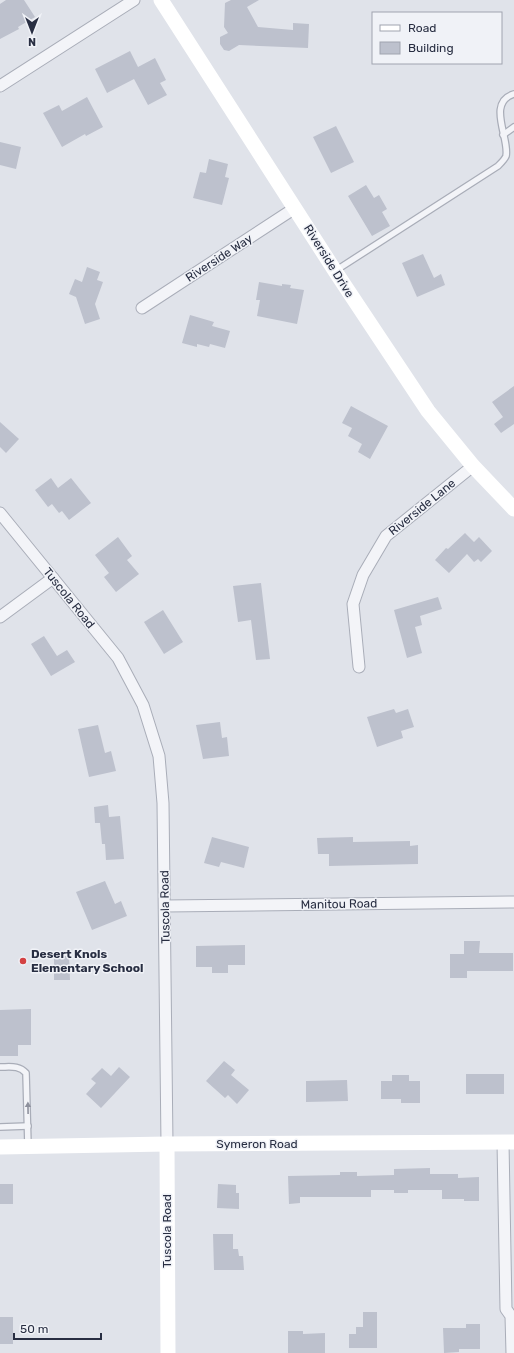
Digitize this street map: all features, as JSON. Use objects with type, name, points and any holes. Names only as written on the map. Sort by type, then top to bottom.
[{"type":"street","points":[[0,86],[134,0]]},
{"type":"street","name":"Riverside Drive","points":[[161,0],[335,271],[428,411],[473,466],[514,509]]},
{"type":"street","name":"Riverside Way","points":[[142,308],[295,208]]},
{"type":"street","name":"Riverside Lane","points":[[359,667],[353,604],[363,575],[386,536],[473,466]]},
{"type":"street","name":"Tuscola Road","points":[[0,512],[118,658],[143,705],[159,756],[163,803],[165,906],[168,1353]]},
{"type":"street","points":[[0,617],[53,578]]},
{"type":"street","name":"Manitou Road","points":[[165,906],[514,902]]},
{"type":"street","points":[[509,1142],[506,1309],[511,1316],[512,1353]]},
{"type":"street","name":"Symeron Road","points":[[0,1147],[167,1144],[509,1142]]},
{"type":"lane","points":[[335,271],[498,166],[506,157],[499,112],[503,102],[510,95],[514,94]]},
{"type":"lane","points":[[503,135],[514,127]]},
{"type":"lane","points":[[0,1067],[15,1067],[22,1069],[26,1073],[28,1146]]},
{"type":"lane","points":[[0,1127],[28,1126]]},
{"type":"building","points":[[6,0],[24,0],[35,17],[18,27],[19,29],[0,39],[0,4]]},
{"type":"building","points":[[231,0],[259,0],[247,7],[258,27],[293,30],[293,23],[309,24],[308,48],[239,45],[229,51],[224,50],[220,44],[220,37],[228,33],[224,27],[225,3]]},
{"type":"building","points":[[130,51],[138,67],[155,58],[166,80],[160,83],[167,95],[148,105],[134,79],[107,93],[95,69]]},
{"type":"building","points":[[87,97],[103,127],[86,136],[85,134],[62,147],[43,113],[59,105],[62,111]]},
{"type":"building","points":[[336,126],[354,162],[331,173],[313,137]]},
{"type":"building","points":[[0,142],[21,147],[16,169],[0,165]]},
{"type":"building","points":[[209,159],[228,164],[225,177],[229,178],[222,205],[193,198],[200,172],[206,173]]},
{"type":"building","points":[[366,185],[374,198],[379,195],[387,209],[382,212],[390,226],[372,236],[348,196]]},
{"type":"building","points":[[423,254],[434,278],[441,274],[445,285],[417,297],[402,263]]},
{"type":"building","points":[[87,267],[100,272],[97,280],[103,282],[95,304],[100,319],[85,324],[76,297],[69,294],[75,279],[82,282]]},
{"type":"building","points":[[259,282],[282,286],[282,284],[291,285],[290,288],[304,290],[297,324],[257,316],[260,300],[256,300]]},
{"type":"building","points":[[190,315],[214,322],[212,326],[230,331],[225,348],[210,344],[209,347],[197,344],[197,347],[182,343]]},
{"type":"building","points":[[514,386],[514,424],[501,433],[494,424],[503,417],[492,402]]},
{"type":"building","points":[[351,406],[388,426],[370,459],[358,452],[362,444],[348,436],[352,428],[342,423]]},
{"type":"building","points":[[0,422],[19,439],[6,453],[0,447]]},
{"type":"building","points":[[51,478],[58,488],[71,478],[91,503],[69,520],[62,511],[59,513],[52,504],[48,507],[35,490]]},
{"type":"building","points":[[465,533],[474,542],[479,537],[492,551],[481,562],[478,559],[474,562],[467,554],[449,573],[435,560],[446,548],[448,549]]},
{"type":"building","points":[[118,537],[132,556],[127,560],[139,574],[116,592],[104,577],[109,573],[95,555]]},
{"type":"building","points":[[261,583],[270,659],[256,660],[251,620],[238,622],[233,586]]},
{"type":"building","points":[[438,597],[442,609],[420,616],[422,625],[415,627],[422,653],[407,658],[394,610]]},
{"type":"building","points":[[163,610],[183,642],[164,654],[144,622]]},
{"type":"building","points":[[44,636],[57,656],[67,650],[75,662],[51,676],[31,644]]},
{"type":"building","points":[[394,709],[396,713],[408,709],[414,727],[401,731],[403,738],[377,747],[367,717]]},
{"type":"building","points":[[220,722],[222,738],[227,737],[229,756],[203,759],[196,725]]},
{"type":"building","points":[[98,725],[105,753],[111,751],[116,771],[89,777],[78,729]]},
{"type":"building","points":[[108,805],[109,817],[120,816],[124,859],[106,860],[105,844],[102,844],[100,823],[95,823],[94,807]]},
{"type":"building","points":[[212,837],[249,847],[244,868],[221,862],[219,867],[204,863]]},
{"type":"building","points":[[353,837],[353,842],[410,841],[410,846],[418,845],[418,864],[329,866],[329,854],[318,854],[317,838]]},
{"type":"building","points":[[105,881],[115,904],[121,901],[127,916],[92,930],[76,892]]},
{"type":"building","points":[[464,941],[480,941],[479,953],[513,953],[513,971],[467,971],[467,978],[450,978],[450,954],[464,954]]},
{"type":"building","points":[[245,945],[245,965],[228,965],[228,973],[212,973],[212,967],[196,967],[196,946]]},
{"type":"building","points":[[54,956],[69,956],[70,980],[54,980]]},
{"type":"building","points":[[31,1009],[31,1045],[18,1045],[18,1056],[0,1056],[0,1010]]},
{"type":"building","points":[[224,1061],[235,1070],[231,1075],[249,1090],[237,1104],[228,1095],[225,1098],[206,1081]]},
{"type":"building","points":[[119,1067],[130,1077],[101,1108],[86,1094],[96,1083],[91,1079],[102,1068],[111,1076]]},
{"type":"building","points":[[466,1074],[504,1074],[504,1094],[466,1094]]},
{"type":"building","points":[[392,1075],[409,1075],[409,1081],[420,1081],[420,1103],[401,1103],[401,1099],[381,1099],[381,1081],[392,1081]]},
{"type":"building","points":[[347,1080],[348,1101],[306,1102],[306,1081]]},
{"type":"building","points":[[430,1168],[430,1174],[458,1174],[458,1178],[479,1177],[479,1201],[442,1199],[442,1190],[408,1190],[408,1193],[394,1193],[394,1190],[371,1190],[371,1197],[300,1197],[300,1203],[289,1204],[288,1176],[340,1175],[340,1172],[357,1172],[357,1176],[394,1175],[394,1169]]},
{"type":"building","points":[[0,1184],[13,1184],[13,1204],[0,1204]]},
{"type":"building","points":[[218,1184],[236,1185],[236,1193],[239,1193],[239,1209],[217,1208]]},
{"type":"building","points":[[213,1234],[233,1234],[233,1249],[238,1249],[239,1256],[243,1256],[244,1270],[214,1270]]},
{"type":"building","points":[[363,1312],[377,1312],[377,1348],[349,1348],[349,1334],[356,1334],[356,1327],[363,1327]]},
{"type":"building","points":[[0,1317],[13,1317],[13,1344],[0,1344]]},
{"type":"building","points":[[466,1324],[480,1324],[480,1349],[459,1349],[459,1352],[444,1353],[443,1328],[466,1328]]},
{"type":"building","points":[[288,1331],[303,1331],[303,1334],[325,1333],[325,1353],[288,1353]]},
{"type":"place","name":"Desert Knols Elementary School","points":[[23,961]]}]
